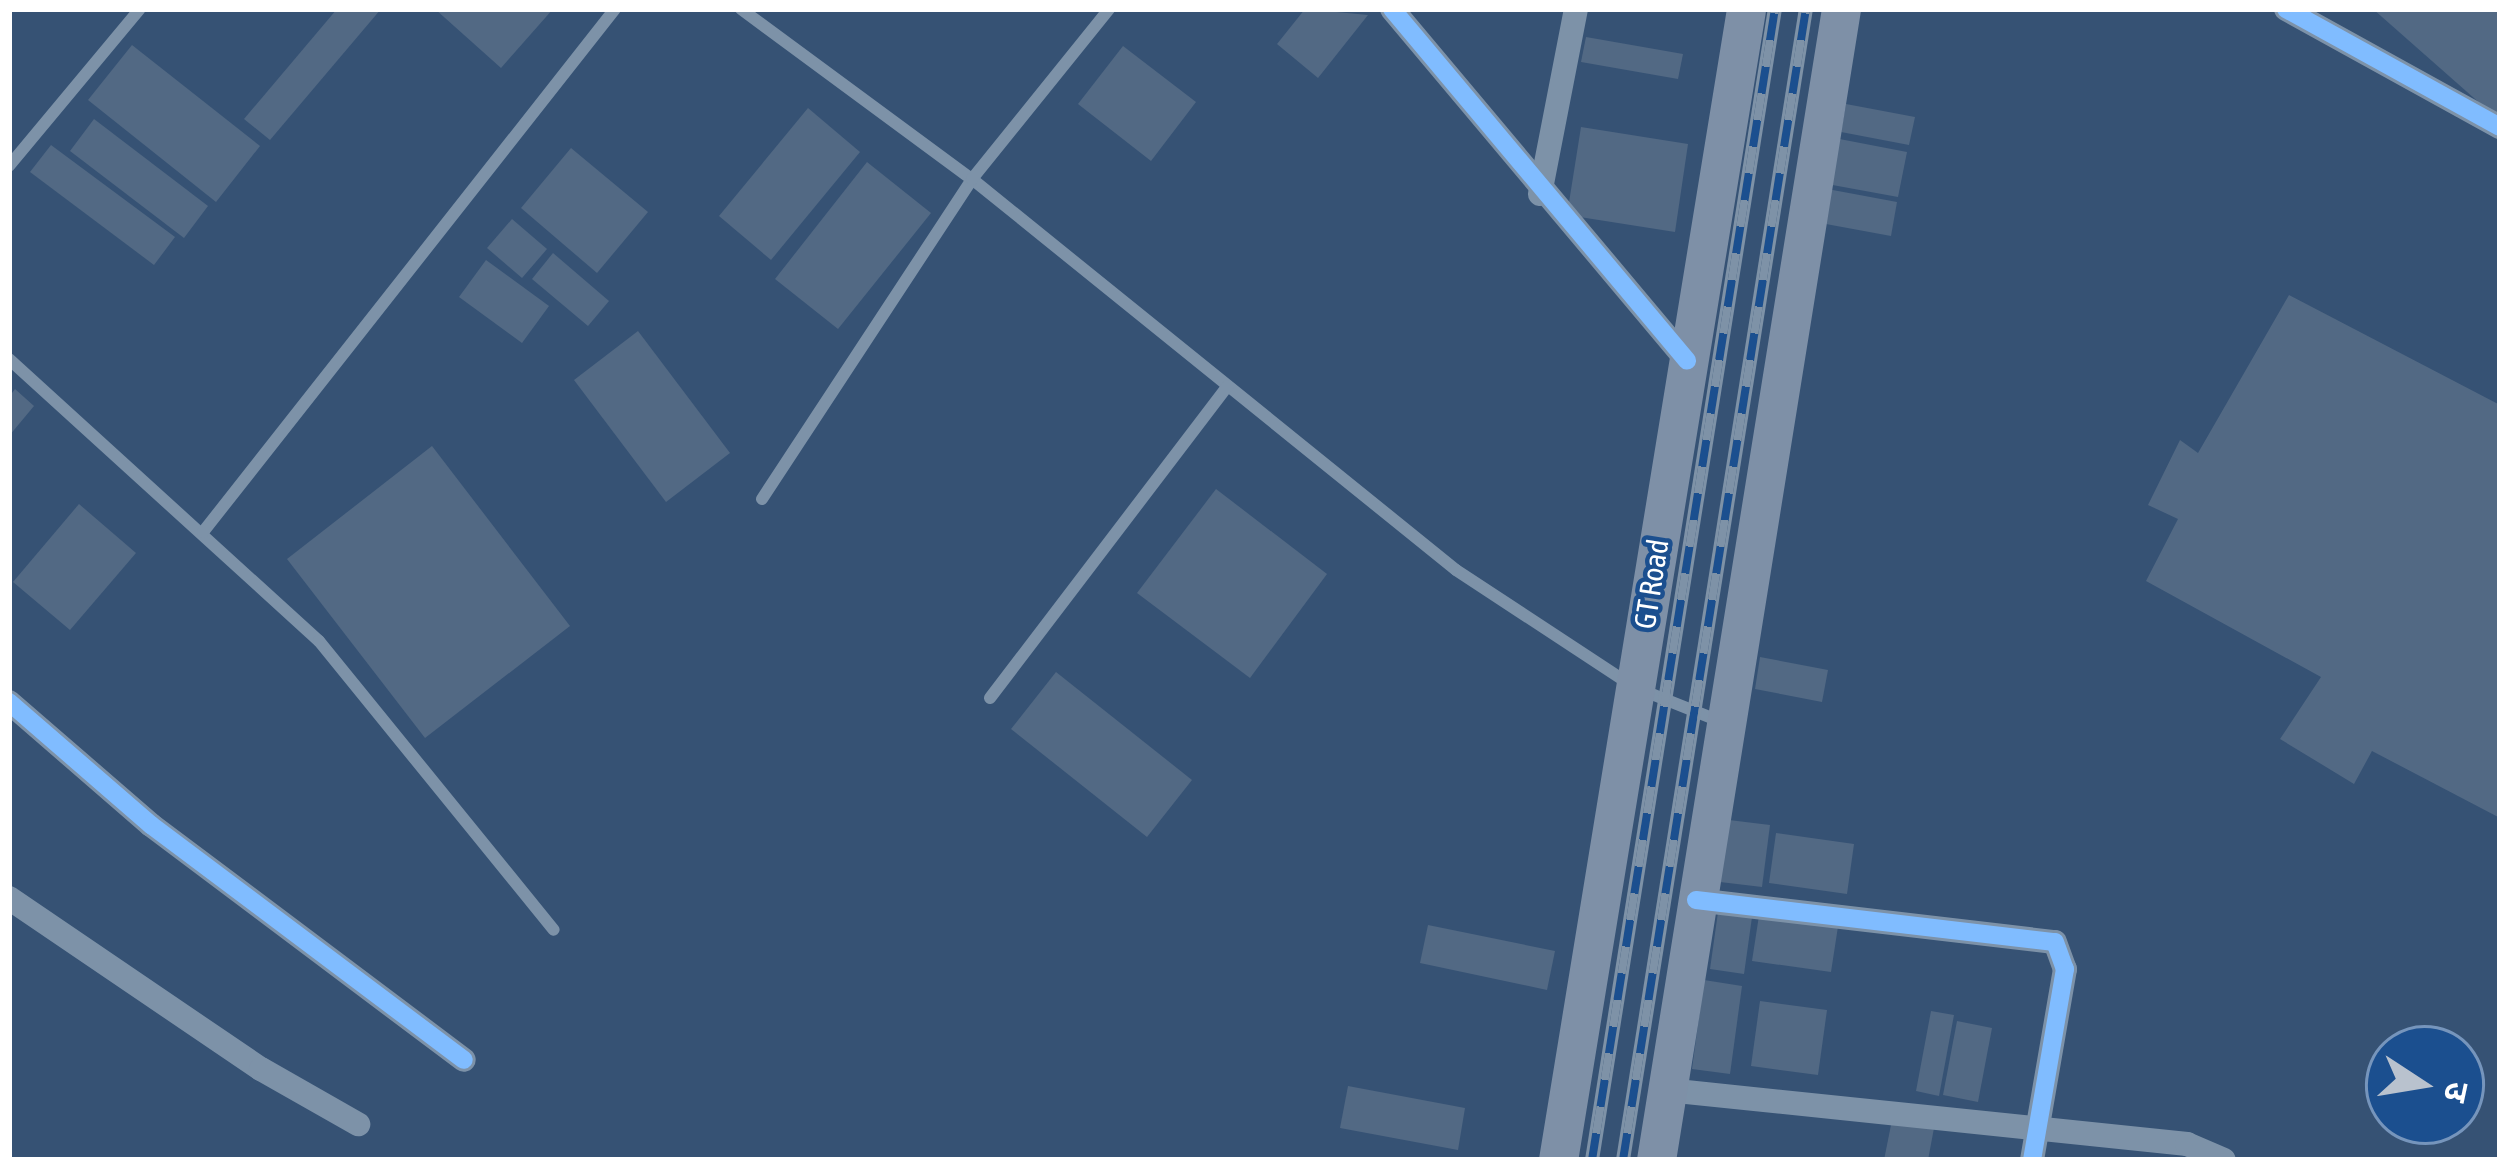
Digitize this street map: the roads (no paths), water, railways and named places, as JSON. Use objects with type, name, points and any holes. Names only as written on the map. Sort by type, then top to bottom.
[{"type":"highway","name":"GT Road","points":[[1558,1160],[1745,9]]},
{"type":"highway","points":[[1656,1160],[1841,9]]},
{"type":"street","points":[[1392,9],[1540,194],[1687,360]]},
{"type":"street","points":[[1540,194],[1576,9]]},
{"type":"street","points":[[2286,9],[2500,127]]},
{"type":"street","points":[[9,702],[151,825],[464,1060]]},
{"type":"street","points":[[9,898],[261,1069],[358,1124]]},
{"type":"street","points":[[1696,900],[2055,942],[2066,969],[2032,1160]]},
{"type":"street","points":[[1666,1090],[2187,1144],[2224,1160]]},
{"type":"lane","points":[[9,166],[140,9]]},
{"type":"lane","points":[[203,532],[615,9]]},
{"type":"lane","points":[[741,9],[972,179],[1456,570],[1634,687],[1724,722]]},
{"type":"lane","points":[[762,499],[972,179],[1109,9]]},
{"type":"lane","points":[[9,359],[319,640],[554,930]]},
{"type":"lane","points":[[990,698],[1228,386]]},
{"type":"railway","points":[[1592,1160],[1775,9]]},
{"type":"railway","points":[[1623,1160],[1806,9]]}]
